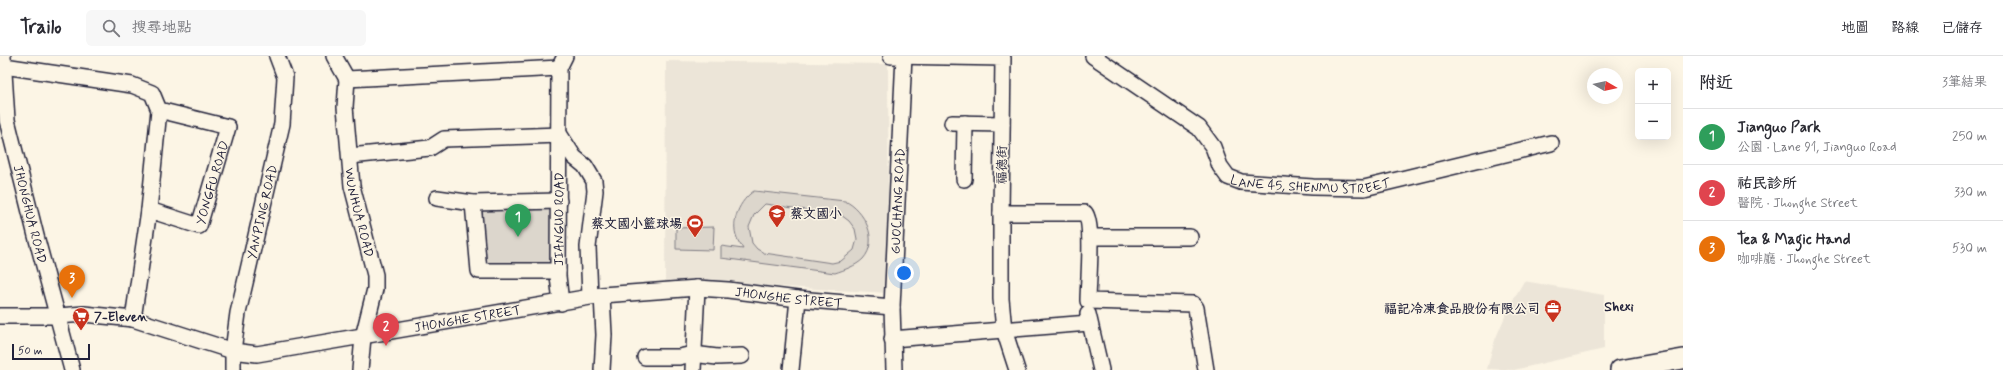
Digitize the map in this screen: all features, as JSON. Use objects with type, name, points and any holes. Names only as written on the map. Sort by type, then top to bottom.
[{"type":"main road","points":[[1620,370],[1683,359]]},
{"type":"street","name":"YANPING ROAD","points":[[233,370],[233,351],[238,313],[282,124],[285,77],[277,56]]},
{"type":"street","name":"WUNHUA ROAD","points":[[334,56],[346,79],[345,107],[352,186],[375,275],[375,289],[363,337],[360,370]]},
{"type":"street","name":"福德街","points":[[891,56],[1004,57],[1001,213],[1004,330],[1016,370]]},
{"type":"street","name":"GUOCHANG ROAD","points":[[894,370],[892,307],[904,56]]},
{"type":"street","name":"LANE 45, SHENMU STREET","points":[[1093,56],[1199,128],[1213,147],[1220,166],[1228,177],[1242,182],[1313,188],[1364,188],[1551,143]]},
{"type":"street","points":[[346,79],[509,69],[562,62]]},
{"type":"street","name":"JIANGUO ROAD","points":[[561,303],[558,271],[562,62]]},
{"type":"street","points":[[2,63],[132,85],[152,93],[160,110],[133,319]]},
{"type":"street","name":"JHONGHUA ROAD","points":[[2,63],[7,120],[72,370]]},
{"type":"street","name":"YONGFU ROAD","points":[[148,210],[199,226],[228,127],[160,110]]},
{"type":"street","points":[[964,179],[959,123],[1002,124]]},
{"type":"street","points":[[350,156],[428,149],[435,146],[440,140],[444,139],[560,136]]},
{"type":"street","name":"JIANGUO ROAD","points":[[560,136],[574,157],[585,166],[594,181],[595,191],[588,247],[596,296],[602,370]]},
{"type":"street","points":[[437,198],[473,203],[559,201]]},
{"type":"street","points":[[473,203],[479,271],[558,271]]},
{"type":"street","points":[[1001,213],[1085,213],[1088,217],[1090,237],[1088,301],[1089,323],[1093,330],[1101,370]]},
{"type":"street","points":[[1090,237],[1190,236]]},
{"type":"street","name":"JHONGHE STREET","points":[[0,316],[58,316],[84,314],[133,319],[233,351],[257,354],[596,296],[697,288],[892,307]]},
{"type":"street","points":[[693,370],[697,288]]},
{"type":"street","points":[[791,370],[798,299]]},
{"type":"street","points":[[1088,301],[1188,302],[1193,304],[1196,308],[1206,370]]},
{"type":"street","points":[[892,339],[1089,323]]},
{"type":"street","points":[[645,357],[679,357],[694,354],[717,357],[742,356]]},
{"type":"shaded area","name":"蔡文國小","points":[[666,61],[888,64],[889,293],[731,284],[665,284]]},
{"type":"shaded area","points":[[754,191],[845,201],[858,211],[868,226],[870,243],[868,251],[863,259],[857,264],[835,273],[721,258],[721,246],[743,249],[737,239],[735,225],[741,205]],"holes":[[[765,204],[841,215],[849,221],[855,229],[857,239],[854,250],[841,261],[832,263],[764,253],[757,249],[752,243],[749,227],[754,215]]]},
{"type":"shaded area","points":[[553,207],[553,265],[486,265],[480,209]]},
{"type":"shaded area","name":"蔡文國小籃球場","points":[[714,227],[713,250],[676,249],[676,228]]},
{"type":"shaded area","name":"福記冷凍食品股份有限公司","points":[[1524,281],[1604,295],[1604,349],[1514,370],[1487,369],[1495,340],[1509,307]]},
{"type":"place","name":"蔡文國小","points":[[777,228]]},
{"type":"place","name":"Jianguo Park","points":[[518,237]]},
{"type":"place","name":"蔡文國小籃球場","points":[[695,238]]},
{"type":"place","name":"Tea & Magic Hand","points":[[72,298]]},
{"type":"place","name":"福記冷凍食品股份有限公司","points":[[1553,323]]},
{"type":"place","name":"7-Eleven","points":[[81,331]]},
{"type":"place","name":"祐民診所","points":[[386,346]]},
{"type":"district","name":"Shexi","points":[[1619,306]]}]
